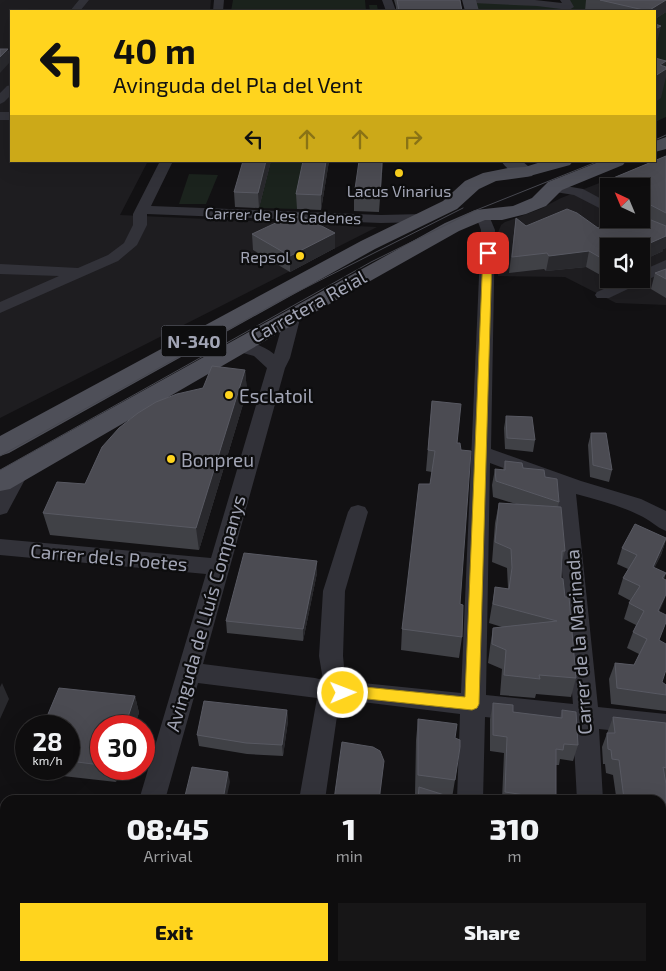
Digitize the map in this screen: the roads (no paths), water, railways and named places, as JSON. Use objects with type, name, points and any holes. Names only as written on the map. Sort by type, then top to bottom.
[{"type":"main road","name":"Carretera Reial","points":[[0,447],[368,245],[423,218],[457,199],[472,185],[490,177],[526,172],[561,162]]},
{"type":"main road","name":"Carretera Reial","points":[[10,477],[293,315],[461,223],[485,223],[502,214],[519,210],[539,202],[555,187],[614,162]]},
{"type":"main road","name":"Carretera Reial","points":[[526,172],[544,178],[555,187]]},
{"type":"main road","name":"Carretera Reial","points":[[457,199],[485,223]]},
{"type":"street","points":[[76,10],[84,0]]},
{"type":"street","points":[[471,0],[472,2],[536,3],[568,7],[565,0]]},
{"type":"street","points":[[0,100],[10,89]]},
{"type":"street","points":[[0,308],[113,258],[130,245],[140,225],[140,214],[167,162]]},
{"type":"street","points":[[490,177],[499,167],[500,162]]},
{"type":"street","points":[[511,162],[526,172]]},
{"type":"street","points":[[555,187],[578,192],[600,204]]},
{"type":"street","name":"Carrer de les Cadenes","points":[[142,210],[381,219],[423,218]]},
{"type":"street","points":[[470,795],[481,453],[485,223]]},
{"type":"street","points":[[650,273],[666,266]]},
{"type":"street","points":[[0,269],[80,272]]},
{"type":"street","points":[[603,295],[618,288]]},
{"type":"street","name":"Avinguda de Lluís Companys","points":[[153,795],[218,567],[293,315]]},
{"type":"street","points":[[238,346],[255,349],[267,355],[276,368]]},
{"type":"street","points":[[481,453],[507,460],[565,484],[643,508],[662,518],[666,523]]},
{"type":"street","points":[[0,508],[10,477]]},
{"type":"street","name":"Carrer de la Marinada","points":[[565,484],[586,717],[590,795]]},
{"type":"street","points":[[313,795],[330,689],[334,591],[358,512]]},
{"type":"street","name":"Carrer dels Poetes","points":[[0,547],[218,567]]},
{"type":"street","points":[[188,672],[666,725]]},
{"type":"tram line","points":[[656,140],[666,135]]},
{"type":"tram line","points":[[0,470],[371,262],[474,211],[596,162]]},
{"type":"tram line","points":[[0,456],[287,297],[463,208]]},
{"type":"place","name":"Lacus Vinarius","points":[[399,173]]},
{"type":"place","name":"Repsol","points":[[300,256]]},
{"type":"place","name":"Esclatoil","points":[[229,395]]},
{"type":"place","name":"Bonpreu","points":[[171,459]]}]
